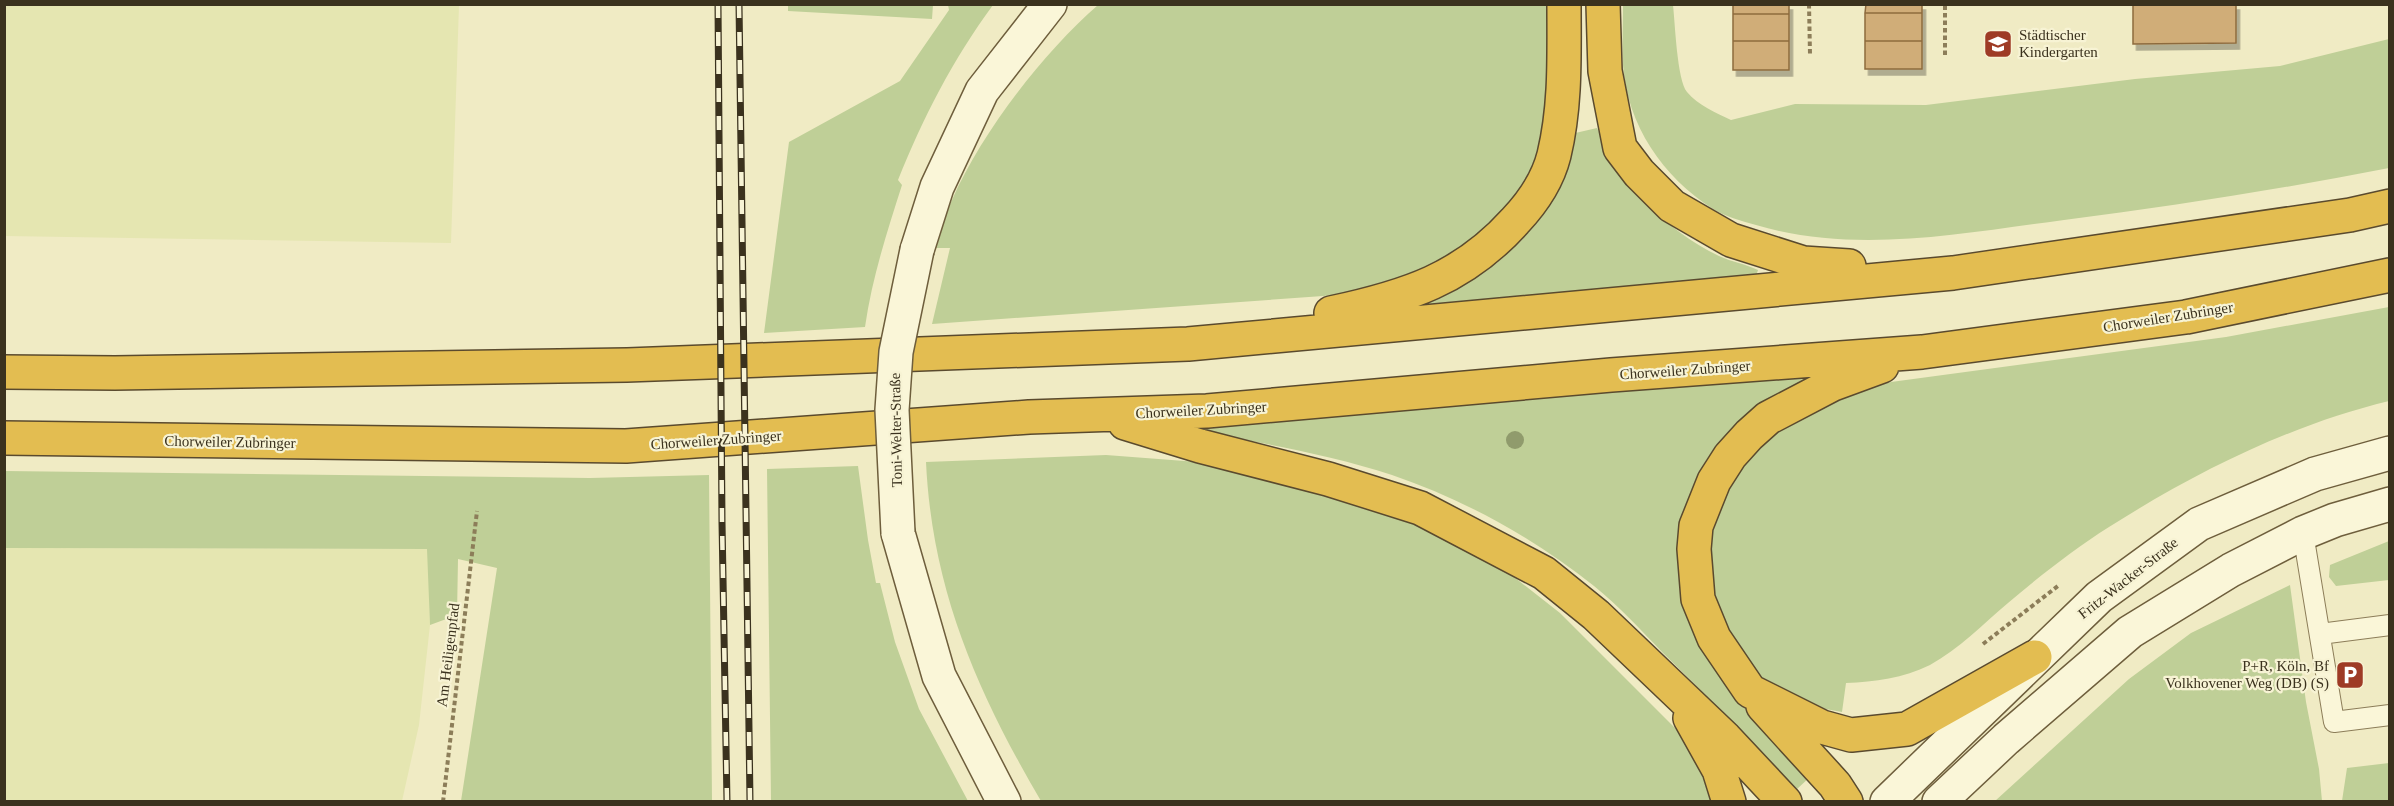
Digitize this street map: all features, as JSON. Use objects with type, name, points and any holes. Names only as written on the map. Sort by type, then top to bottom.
[{"type":"highway","points":[[1188,344],[1348,310],[1411,293],[1460,269],[1496,243],[1533,202],[1554,157],[1564,97],[1564,4]]},
{"type":"highway","points":[[1603,4],[1605,71],[1620,148],[1639,173],[1672,206],[1731,240],[1803,263],[1953,273]]},
{"type":"highway","points":[[4,372],[115,373],[627,365],[1188,344],[1953,273],[2338,216],[2390,206]]},
{"type":"highway","name":"Chorweiler Zubringer","points":[[4,438],[626,446],[1029,417],[1207,411],[1611,375],[1922,352],[2186,316],[2390,275]]},
{"type":"highway","points":[[1846,801],[1835,785],[1750,691],[1714,638],[1698,599],[1695,577],[1696,526],[1714,481],[1730,456],[1768,418],[1833,384],[1922,352]]},
{"type":"highway","points":[[1097,415],[1200,446],[1328,479],[1420,508],[1544,573],[1596,615],[1725,738],[1785,801]]},
{"type":"highway","points":[[1750,691],[1822,727],[1851,735],[1908,729],[2035,657]]},
{"type":"highway","points":[[1677,692],[1719,770],[1729,801]]},
{"type":"street","name":"Toni-Welter-Straße","points":[[1004,801],[939,676],[898,533],[892,410],[896,352],[917,250],[936,187],[982,91],[1050,4]]},
{"type":"street","name":"Fritz-Wacker-Straße","points":[[1887,801],[2099,597],[2199,524],[2315,474],[2390,453]]},
{"type":"street","points":[[1939,801],[2006,739],[2130,632],[2231,570],[2303,533],[2335,520],[2390,504]]},
{"type":"lane","points":[[2303,533],[2334,722],[2390,715]]},
{"type":"lane","points":[[2320,634],[2390,625]]},
{"type":"path","points":[[1809,4],[1810,54]]},
{"type":"path","points":[[1945,55],[1946,4]]},
{"type":"path","name":"Am Heiligenpfad","points":[[443,801],[477,511]]},
{"type":"green space","points":[[5,4],[459,5],[451,243],[5,236]]},
{"type":"green space","points":[[788,4],[933,5],[932,19],[788,11]]},
{"type":"green space","points":[[948,5],[993,5],[978,25],[940,90],[898,180],[902,185],[876,273],[865,327],[764,333],[789,142],[900,81],[949,10]]},
{"type":"green space","points":[[1098,5],[1549,5],[1550,106],[1538,161],[1493,232],[1409,280],[1337,295],[932,324],[950,248],[936,248],[950,206],[965,174],[997,121],[1016,95],[1056,46]]},
{"type":"green space","points":[[1623,5],[1673,5],[1679,64],[1687,92],[1696,101],[1731,120],[1795,104],[1926,105],[2135,79],[2280,66],[2389,39],[2389,168],[2187,203],[1949,235],[1871,240],[1832,239],[1794,234],[1745,222],[1713,209],[1678,181],[1651,148],[1640,128],[1626,87],[1623,65]]},
{"type":"green space","points":[[1597,128],[1633,186],[1663,218],[1699,245],[1724,258],[1758,270],[1756,276],[1412,307],[1478,276],[1497,263],[1522,240],[1546,208],[1571,134]]},
{"type":"green space","points":[[2389,307],[2389,401],[2352,411],[2280,437],[2244,452],[2176,487],[2109,527],[2070,554],[1941,659],[1910,673],[1868,682],[1846,683],[1842,712],[1820,708],[1787,696],[1758,676],[1745,662],[1711,600],[1709,532],[1726,482],[1779,425],[1844,394],[1891,382],[2226,337]]},
{"type":"green space","points":[[1820,371],[1717,446],[1710,454],[1691,494],[1685,515],[1680,552],[1679,579],[1682,597],[1690,622],[1702,647],[1734,694],[1811,776],[1796,790],[1630,618],[1571,568],[1523,536],[1472,508],[1392,475],[1313,454],[1180,427]]},
{"type":"green space","points":[[1106,455],[1224,464],[1377,503],[1481,554],[1560,613],[1693,746],[1722,801],[1041,801],[997,720],[962,638],[948,596],[938,553],[930,509],[926,462]]},
{"type":"green space","points":[[858,466],[876,583],[880,583],[895,642],[919,709],[968,801],[771,801],[767,469]]},
{"type":"green space","points":[[5,471],[590,478],[709,475],[712,801],[461,801],[497,568],[458,559],[457,615],[430,625],[427,549],[5,548]]},
{"type":"green space","points":[[2389,541],[2389,580],[2336,586],[2329,577],[2330,565]]},
{"type":"green space","points":[[5,548],[428,549],[430,625],[419,725],[402,801],[5,802]]},
{"type":"green space","points":[[2290,585],[2322,801],[1995,801],[2129,679],[2191,633]]},
{"type":"green space","points":[[2389,763],[2389,801],[2342,801],[2347,768]]},
{"type":"building","points":[[1733,4],[1789,4],[1789,14],[1733,14]]},
{"type":"building","points":[[1866,4],[1922,4],[1922,13],[1865,13]]},
{"type":"building","points":[[2133,4],[2236,4],[2236,43],[2133,44]]},
{"type":"building","points":[[1865,13],[1922,13],[1922,41],[1865,41]]},
{"type":"building","points":[[1733,14],[1789,14],[1789,41],[1733,41]]},
{"type":"building","points":[[1733,41],[1789,41],[1789,70],[1733,70]]},
{"type":"building","points":[[1865,41],[1922,41],[1922,69],[1865,69]]},
{"type":"railway","points":[[718,4],[722,522],[727,802]]},
{"type":"railway","points":[[739,4],[750,802]]},
{"type":"place","name":"Städtischer Kindergarten","points":[[1998,44]]},
{"type":"place","name":"P+R, Köln, Bf Volkhovener Weg (DB) (S)","points":[[2350,675]]}]
